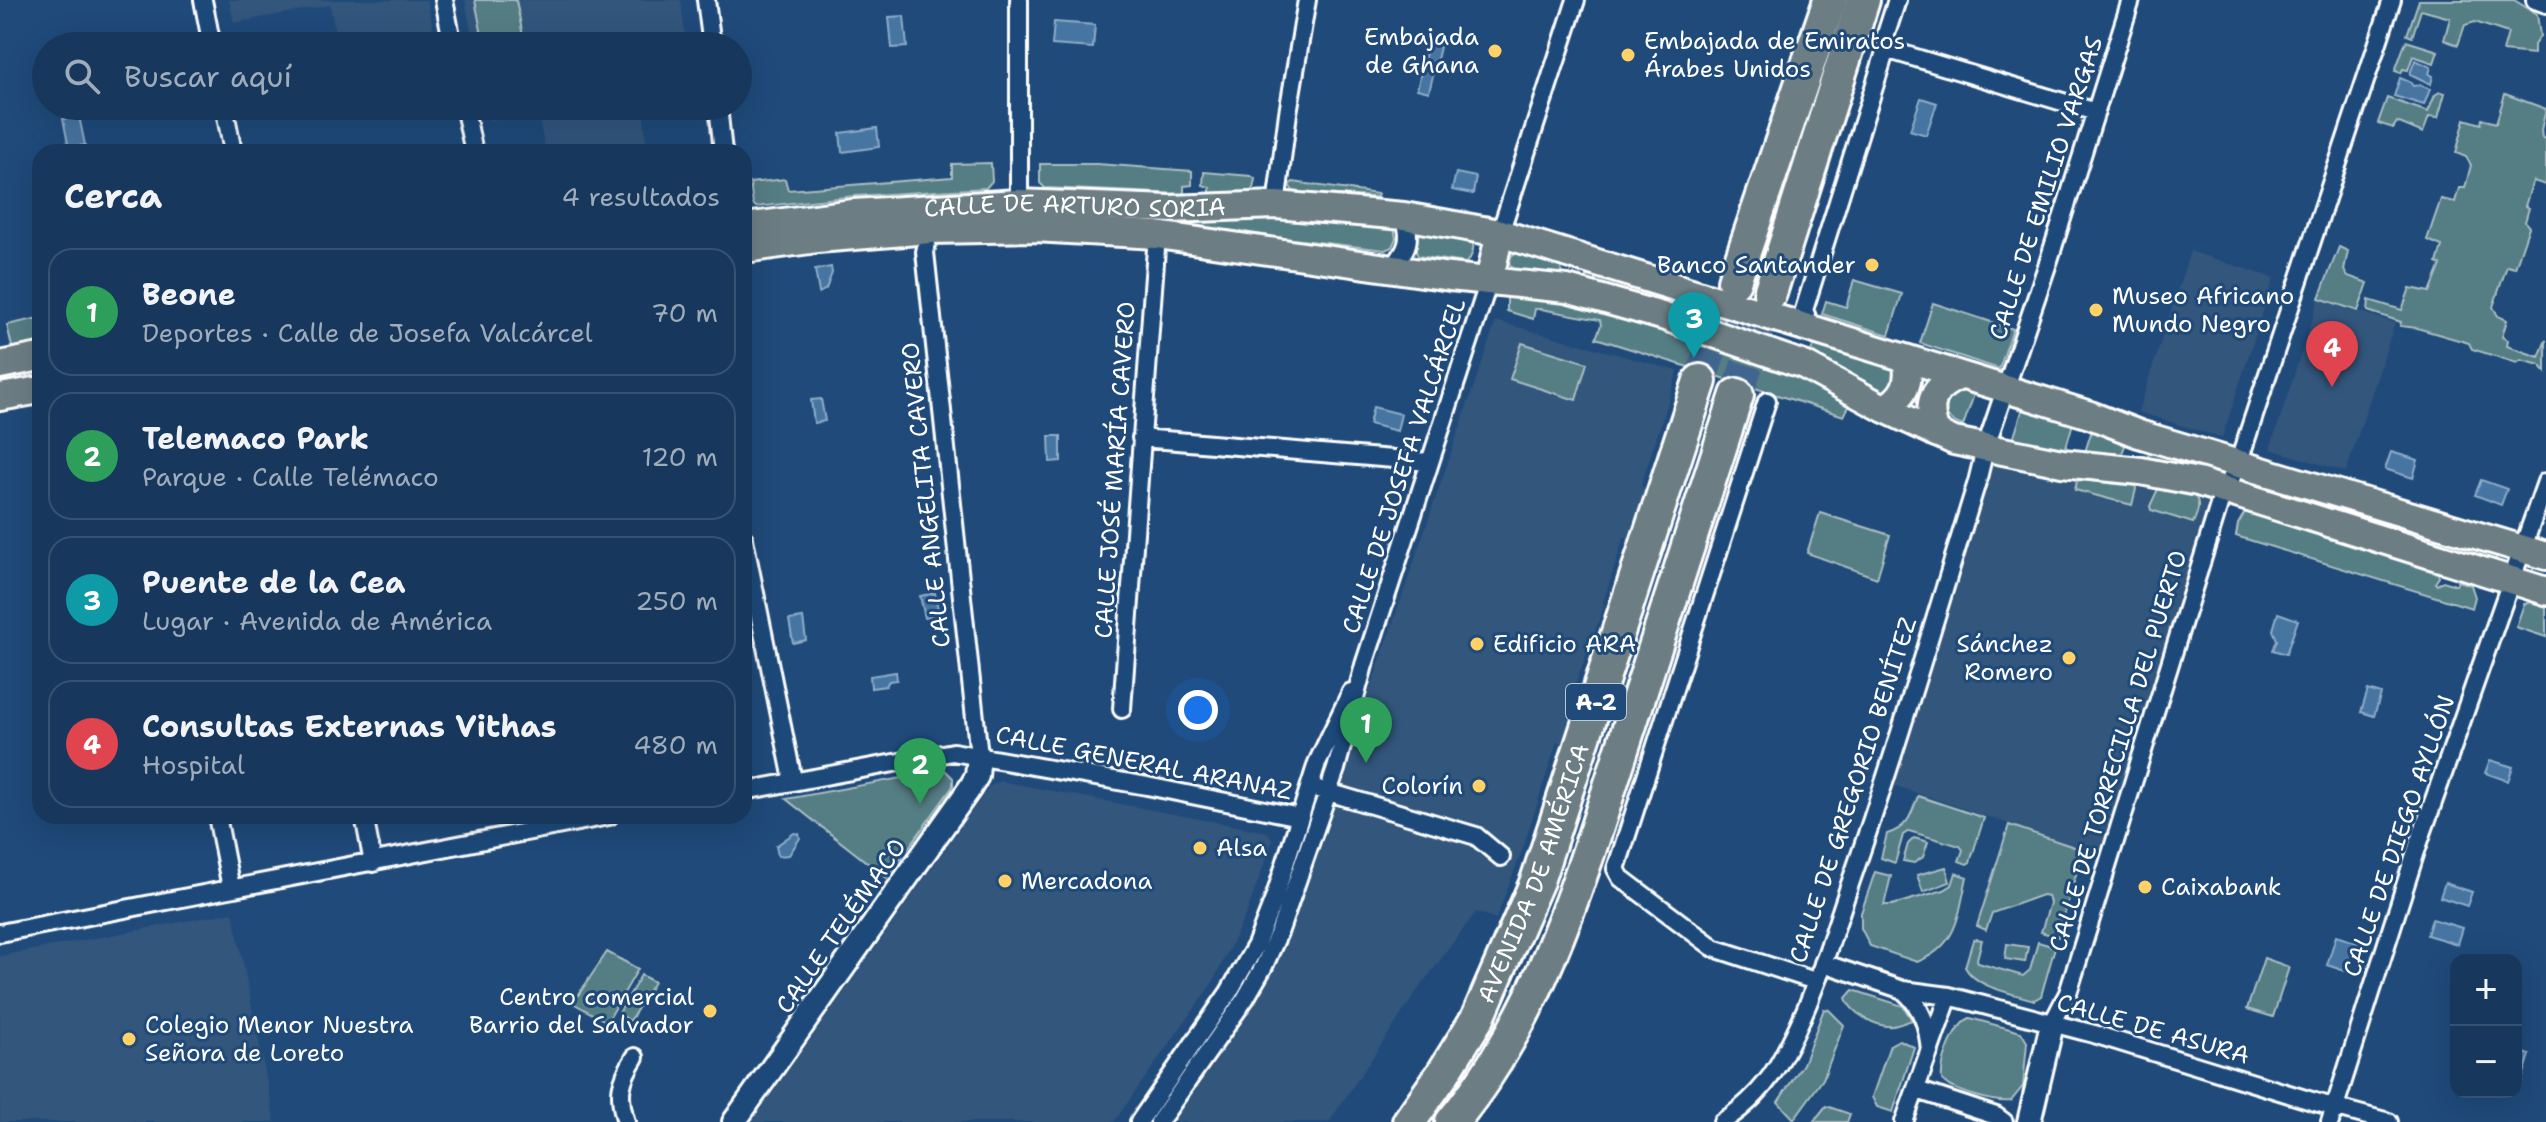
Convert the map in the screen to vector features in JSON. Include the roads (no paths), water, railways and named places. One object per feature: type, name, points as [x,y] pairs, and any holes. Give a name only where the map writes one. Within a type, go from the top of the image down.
[{"type":"highway","points":[[1734,281],[1830,0]]},
{"type":"highway","points":[[1770,293],[1863,0]]},
{"type":"highway","name":"AVENIDA DE AMÉRICA","points":[[1409,1122],[1478,1017],[1537,881],[1700,381]]},
{"type":"highway","name":"AVENIDA DE AMÉRICA","points":[[1460,1115],[1518,1021],[1547,963],[1752,398]]},
{"type":"highway","points":[[1384,1122],[1428,1067],[1478,1017]]},
{"type":"main road","name":"CALLE DE ARTURO SORIA","points":[[752,226],[853,213],[1018,203],[1170,209],[1276,205],[1404,216],[1500,233],[2090,415],[2139,434],[2535,553]]},
{"type":"main road","name":"CALLE DE ARTURO SORIA","points":[[752,248],[930,230],[1034,228],[1157,235],[1567,289],[1662,316],[1804,365],[1936,433],[1985,449],[2193,481],[2546,591]]},
{"type":"main road","points":[[1489,281],[1500,233]]},
{"type":"main road","points":[[0,365],[32,359]]},
{"type":"main road","points":[[1885,409],[1907,389],[1907,359]]},
{"type":"main road","points":[[1936,433],[1930,407],[1938,390],[1947,381],[1960,376]]},
{"type":"main road","points":[[0,397],[32,391]]},
{"type":"main road","points":[[2139,434],[2131,456],[2141,471]]},
{"type":"street","points":[[203,0],[209,32]]},
{"type":"street","points":[[444,0],[450,32]]},
{"type":"street","points":[[706,0],[710,32]]},
{"type":"street","points":[[1019,0],[1018,203],[1021,217],[1034,228]]},
{"type":"street","points":[[1276,205],[1307,0]]},
{"type":"street","points":[[1500,233],[1576,0]]},
{"type":"street","points":[[1812,329],[1804,310],[1886,49],[1886,34],[1897,0]]},
{"type":"street","name":"CALLE DE EMILIO VARGAS","points":[[2005,389],[2131,0]]},
{"type":"street","points":[[2226,491],[2238,464],[2392,0]]},
{"type":"street","points":[[2535,0],[2546,4]]},
{"type":"street","points":[[1886,49],[2096,112]]},
{"type":"street","points":[[227,120],[231,144]]},
{"type":"street","points":[[467,120],[472,144]]},
{"type":"street","points":[[720,120],[722,144]]},
{"type":"street","points":[[1393,267],[1406,251],[1410,234],[1404,216]]},
{"type":"street","name":"CALLE ANGELITA CAVERO","points":[[930,230],[925,252],[979,756]]},
{"type":"street","name":"CALLE JOSÉ MARÍA CAVERO","points":[[1122,709],[1157,235]]},
{"type":"street","points":[[1567,289],[1577,256]]},
{"type":"street","name":"CALLE DE JOSEFA VALCÁRCEL","points":[[1139,1122],[1189,1066],[1231,1007],[1243,1002],[1280,930],[1345,742],[1364,665],[1489,281]]},
{"type":"street","points":[[1985,449],[2005,389]]},
{"type":"street","points":[[1752,398],[1616,865],[1618,874],[1628,883],[1714,948],[1815,981]]},
{"type":"street","points":[[1141,438],[1429,462]]},
{"type":"street","name":"CALLE DE GREGORIO BENÍTEZ","points":[[1722,1122],[1756,1094],[1775,1070],[1791,1041],[1823,963],[1871,822],[1973,497],[1985,449]]},
{"type":"street","name":"CALLE DE DIEGO AYLLÓN","points":[[2332,1115],[2418,845],[2512,581],[2535,553],[2546,482]]},
{"type":"street","name":"CALLE DE TORRECILLA DEL PUERTO","points":[[2052,1024],[2068,993],[2207,541],[2226,491]]},
{"type":"street","points":[[752,578],[792,775],[788,783]]},
{"type":"street","name":"CALLE DE JOSEFA VALCÁRCEL","points":[[1158,1121],[1261,932],[1330,732],[1364,665]]},
{"type":"street","name":"CALLE GENERAL ARANAZ","points":[[752,790],[945,753],[979,756],[1300,817]]},
{"type":"street","name":"CALLE TELÉMACO","points":[[734,1122],[974,781],[979,769],[979,756]]},
{"type":"street","name":"CALLE GENERAL ARANAZ","points":[[1310,786],[1476,836],[1501,857]]},
{"type":"street","name":"CALLE DE JOSEFA VALCÁRCEL","points":[[1280,930],[1280,907],[1306,825],[1300,817]]},
{"type":"street","points":[[219,824],[231,888]]},
{"type":"street","points":[[366,824],[373,863]]},
{"type":"street","points":[[0,933],[569,824]]},
{"type":"street","name":"CALLE DE JOSEFA VALCÁRCEL","points":[[1243,1002],[1242,989],[1260,954],[1261,932]]},
{"type":"street","name":"CALLE DE ASURA","points":[[1823,963],[1903,990],[1949,996],[2094,1034],[2332,1115],[2389,1122]]},
{"type":"street","points":[[1903,990],[1914,1001],[1925,1021],[1930,1051]]},
{"type":"street","points":[[1904,1122],[1949,996]]},
{"type":"street","points":[[1917,1090],[2000,1119],[2030,1116],[2052,1024]]},
{"type":"street","points":[[626,1122],[620,1103],[623,1076],[635,1057]]},
{"type":"tunnel","points":[[1700,381],[1734,281]]},
{"type":"tunnel","points":[[1737,395],[1770,293]]},
{"type":"place","name":"Embajada de Ghana","points":[[1495,51]]},
{"type":"place","name":"Embajada de Emiratos Árabes Unidos","points":[[1628,55]]},
{"type":"place","name":"Banco Santander","points":[[1872,265]]},
{"type":"place","name":"Museo Africano Mundo Negro","points":[[2096,310]]},
{"type":"place","name":"Puente de la Cea","points":[[1694,358]]},
{"type":"place","name":"Consultas Externas Vithas","points":[[2332,387]]},
{"type":"place","name":"Edificio ARA","points":[[1477,644]]},
{"type":"place","name":"Sánchez Romero","points":[[2069,658]]},
{"type":"place","name":"Beone","points":[[1366,763]]},
{"type":"place","name":"Colorín","points":[[1479,786]]},
{"type":"place","name":"Telemaco Park","points":[[920,804]]},
{"type":"place","name":"Alsa","points":[[1200,848]]},
{"type":"place","name":"Mercadona","points":[[1005,881]]},
{"type":"place","name":"Caixabank","points":[[2145,887]]},
{"type":"place","name":"Centro comercial Barrio del Salvador","points":[[710,1011]]},
{"type":"place","name":"Colegio Menor Nuestra Señora de Loreto","points":[[129,1039]]}]
